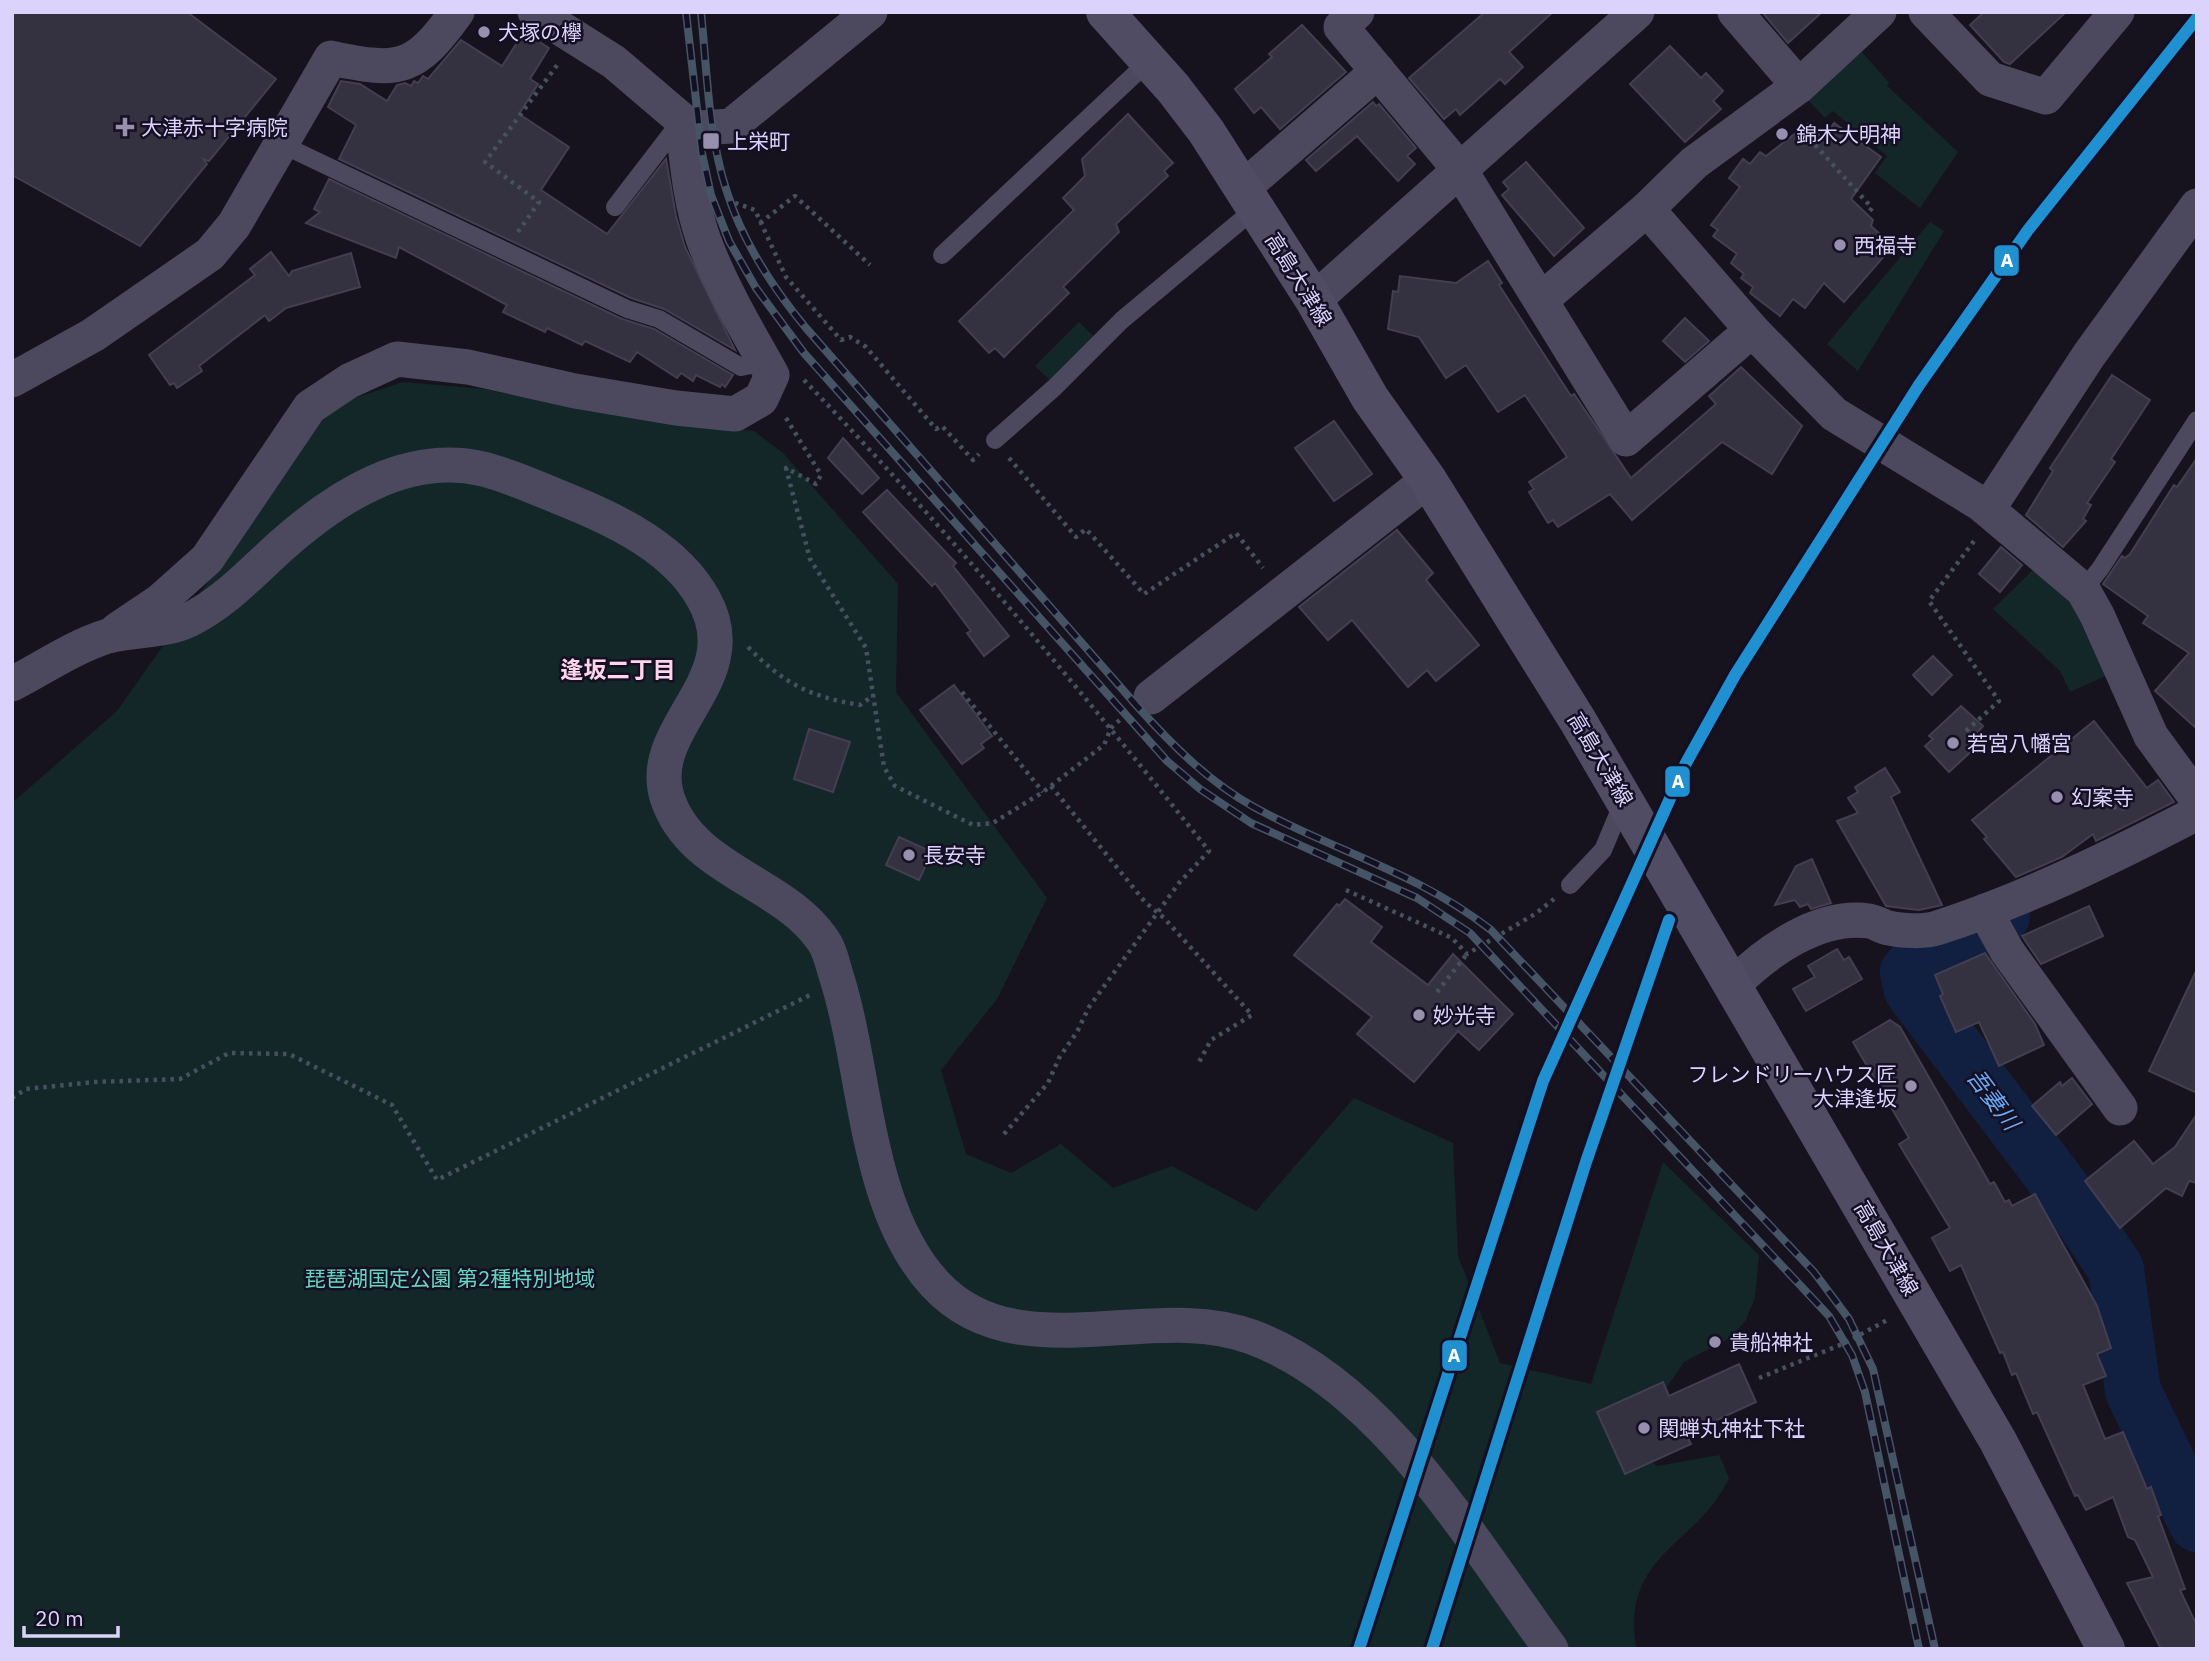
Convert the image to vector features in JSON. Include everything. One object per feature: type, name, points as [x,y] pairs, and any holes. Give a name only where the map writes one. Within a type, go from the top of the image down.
[{"type":"main road","name":"高島大津線","points":[[1105,12],[1191,110],[1250,198],[1314,300],[1370,398],[1428,480],[1630,806],[1998,1441],[2106,1649]]},
{"type":"street","points":[[12,380],[93,335],[210,254],[234,225],[331,58],[366,66],[407,64],[433,46],[457,12]]},
{"type":"street","points":[[535,12],[614,62],[682,120],[699,128],[731,126],[870,12]]},
{"type":"street","points":[[1357,12],[1341,27],[1461,170],[1626,439],[1752,330]]},
{"type":"street","points":[[1314,300],[1637,12]]},
{"type":"street","points":[[1735,12],[1788,94]]},
{"type":"street","points":[[1541,300],[1647,209],[1694,163],[1788,94],[1879,12]]},
{"type":"street","points":[[1926,12],[1990,79],[2046,97],[2117,12]]},
{"type":"street","points":[[1250,198],[1378,71]]},
{"type":"street","points":[[12,684],[107,637],[160,601],[207,559],[310,407],[349,381],[397,359],[468,368],[575,391],[663,406],[735,414],[761,399],[767,372],[722,285],[703,239],[690,188],[682,120]]},
{"type":"street","points":[[1983,515],[2089,355],[2197,206]]},
{"type":"street","points":[[1647,209],[1752,330],[1834,414],[1983,515],[2082,590],[2097,615],[2151,736],[2197,799]]},
{"type":"street","points":[[107,637],[182,624],[221,601],[318,513],[376,480],[443,466],[481,469],[615,520],[669,557],[704,598],[715,631],[712,672],[675,736],[666,764],[666,794],[681,824],[706,852],[799,914],[825,942],[838,980],[863,1108],[891,1204],[913,1255],[936,1284],[967,1312],[1038,1330],[1052,1332],[1151,1324],[1199,1325],[1250,1335],[1308,1363],[1360,1403],[1415,1466],[1551,1649]]},
{"type":"street","points":[[1151,697],[1428,480]]},
{"type":"street","points":[[1734,985],[1754,964],[1780,945],[1835,922],[1870,921],[1888,929],[1933,929],[1991,920],[2197,813]]},
{"type":"street","points":[[1991,920],[2120,1108]]},
{"type":"lane","points":[[942,255],[1149,61]]},
{"type":"lane","points":[[615,207],[682,120]]},
{"type":"lane","points":[[281,144],[627,309],[659,319],[741,367],[767,372]]},
{"type":"lane","points":[[995,440],[1055,387],[1250,198]]},
{"type":"lane","points":[[2082,590],[2100,569],[2197,420]]},
{"type":"lane","points":[[1570,885],[1603,850],[1630,806]]},
{"type":"path","points":[[505,250],[539,202],[485,162],[577,38]]},
{"type":"path","points":[[1788,94],[1872,208],[1868,212]]},
{"type":"path","points":[[760,223],[795,196],[870,265]]},
{"type":"path","points":[[755,210],[786,277],[841,340],[850,337],[866,348],[936,429],[942,426],[973,460],[995,440],[1076,537],[1086,529],[1143,594],[1236,533],[1283,594]]},
{"type":"path","points":[[767,372],[793,431],[821,475],[816,484],[786,468],[810,559],[866,648],[884,767],[895,786],[973,825],[993,823],[1043,792],[1104,745],[1111,728],[1151,697]]},
{"type":"path","points":[[803,379],[850,429],[1111,728],[1209,850],[1179,883],[1089,1007],[1077,1032],[1059,1058],[1048,1083],[1004,1134]]},
{"type":"path","points":[[1966,731],[1998,701],[1929,601],[1983,515]]},
{"type":"path","points":[[715,631],[732,630],[775,674],[827,700],[860,705],[874,695]]},
{"type":"path","points":[[962,692],[1043,792]]},
{"type":"path","points":[[1051,786],[1145,902],[1252,1015],[1211,1040],[1198,1065]]},
{"type":"path","points":[[1437,992],[1467,954],[1535,914],[1570,885]]},
{"type":"path","points":[[1346,890],[1452,938],[1467,954]]},
{"type":"path","points":[[12,1098],[26,1088],[180,1079],[229,1053],[289,1054],[392,1105],[437,1180],[838,980]]},
{"type":"path","points":[[1759,1378],[1845,1343],[1889,1319]]},
{"type":"green space","points":[[1862,52],[1889,83],[1887,86],[1958,152],[1920,208],[1875,173],[1887,156],[1833,111],[1825,118],[1807,99]]},
{"type":"green space","points":[[1930,222],[1944,231],[1858,371],[1827,344]]},
{"type":"green space","points":[[1079,322],[1097,340],[1054,384],[1035,366]]},
{"type":"green space","name":"琵琶湖国定公園 第2種特別地域","points":[[403,382],[484,389],[587,411],[754,431],[783,453],[898,584],[896,692],[1047,898],[997,999],[941,1070],[966,1154],[1011,1173],[1061,1144],[1113,1188],[1172,1166],[1256,1211],[1354,1098],[1453,1143],[1458,1256],[1500,1363],[1591,1384],[1663,1162],[1759,1255],[1755,1297],[1746,1320],[1730,1338],[1684,1362],[1633,1436],[1648,1460],[1657,1466],[1719,1455],[1729,1478],[1699,1520],[1651,1570],[1640,1590],[1634,1615],[1636,1646],[1639,1649],[12,1649],[12,803],[117,711],[333,405]]},
{"type":"green space","points":[[2041,562],[2086,621],[2110,674],[2070,692],[2060,671],[1993,609]]},
{"type":"building","name":"大津赤十字病院","points":[[12,12],[187,12],[276,79],[209,161],[203,159],[207,164],[140,246],[12,175]]},
{"type":"building","points":[[1485,12],[1553,12],[1509,52],[1523,67],[1505,84],[1500,79],[1460,115],[1456,109],[1444,119],[1409,78]]},
{"type":"building","points":[[1762,12],[1822,12],[1788,43]]},
{"type":"building","points":[[1984,12],[2066,12],[2010,64],[2004,62],[1970,25]]},
{"type":"building","points":[[1302,25],[1346,72],[1280,129],[1261,107],[1254,113],[1235,89],[1272,57],[1269,54]]},
{"type":"building","points":[[524,32],[549,48],[530,79],[538,84],[519,114],[569,147],[541,190],[607,234],[666,159],[676,216],[685,247],[735,350],[664,309],[631,298],[339,159],[356,125],[328,107],[341,81],[360,84],[387,101],[397,85],[405,83],[411,86],[414,81],[418,83],[423,76],[428,79],[461,40],[502,66]]},
{"type":"building","points":[[1670,46],[1701,78],[1706,73],[1723,91],[1713,101],[1721,109],[1685,142],[1630,84]]},
{"type":"building","points":[[1373,102],[1376,106],[1379,104],[1416,148],[1407,156],[1415,164],[1398,181],[1357,136],[1316,171],[1306,160]]},
{"type":"building","points":[[1128,114],[1173,163],[1164,171],[1168,176],[1116,224],[1119,232],[1063,287],[1069,293],[1004,357],[995,348],[989,353],[959,321],[1074,210],[1063,198],[1085,176],[1082,159]]},
{"type":"building","points":[[1809,123],[1823,140],[1834,123],[1881,157],[1851,199],[1873,220],[1871,226],[1893,246],[1844,302],[1824,283],[1805,308],[1793,299],[1780,316],[1750,293],[1753,287],[1741,278],[1744,274],[1731,263],[1737,254],[1713,236],[1718,230],[1711,225],[1740,187],[1729,178],[1743,159],[1750,164],[1760,152],[1766,156]]},
{"type":"building","points":[[1526,162],[1584,228],[1554,256],[1502,195],[1509,189],[1503,182]]},
{"type":"building","points":[[329,179],[622,319],[654,329],[733,375],[725,387],[696,375],[693,381],[681,373],[677,378],[637,352],[630,362],[585,341],[582,345],[547,328],[545,332],[503,312],[507,305],[399,247],[396,258],[306,223],[320,212],[314,209]]},
{"type":"building","points":[[271,252],[289,276],[292,271],[351,253],[360,287],[286,308],[269,321],[265,315],[199,366],[202,371],[177,388],[174,383],[170,385],[149,355],[255,275],[250,269]]},
{"type":"building","points":[[1488,261],[1502,283],[1499,285],[1571,396],[1574,394],[1631,478],[1716,404],[1709,396],[1741,367],[1802,426],[1772,474],[1722,442],[1632,520],[1610,494],[1558,527],[1553,520],[1548,523],[1529,492],[1534,489],[1529,482],[1567,457],[1525,395],[1498,412],[1466,365],[1446,378],[1419,337],[1388,329],[1393,291],[1398,292],[1400,276],[1456,283]]},
{"type":"building","points":[[1685,318],[1709,341],[1685,362],[1663,341]]},
{"type":"building","points":[[2112,375],[2150,400],[2111,459],[2115,462],[2087,503],[2091,505],[2083,519],[2086,521],[2063,547],[2026,515],[2053,471],[2050,468]]},
{"type":"building","points":[[1334,421],[1372,474],[1334,501],[1295,448]]},
{"type":"building","points":[[843,438],[879,478],[862,494],[828,458]]},
{"type":"building","points":[[2197,458],[2197,729],[2155,691],[2189,653],[2143,623],[2148,616],[2103,584],[2122,556],[2125,558],[2130,554],[2174,485],[2177,487]]},
{"type":"building","points":[[887,490],[956,563],[953,566],[1009,636],[984,656],[967,633],[971,631],[935,583],[932,586],[863,512]]},
{"type":"building","points":[[1397,530],[1433,573],[1426,580],[1479,645],[1436,681],[1427,670],[1408,687],[1352,620],[1328,640],[1299,607]]},
{"type":"building","points":[[2001,547],[2022,565],[2000,592],[1979,574]]},
{"type":"building","points":[[1933,656],[1952,675],[1932,695],[1913,675]]},
{"type":"building","points":[[954,685],[992,736],[981,744],[984,748],[962,764],[920,710]]},
{"type":"building","points":[[1961,706],[1983,726],[1970,741],[1976,747],[1949,772],[1925,746],[1933,739],[1929,736]]},
{"type":"building","points":[[2094,721],[2147,788],[2158,780],[2174,802],[2096,841],[2093,834],[2062,857],[2016,877],[1984,839],[1987,837],[1972,820]]},
{"type":"building","points":[[809,729],[850,742],[833,792],[794,779]]},
{"type":"building","points":[[1885,768],[1900,792],[1891,797],[1942,905],[1919,910],[1886,906],[1837,821],[1858,813],[1848,798],[1858,792],[1855,787]]},
{"type":"building","points":[[899,837],[932,852],[919,880],[886,865]]},
{"type":"building","points":[[1812,859],[1831,903],[1811,909],[1808,904],[1800,907],[1795,900],[1775,905],[1796,866]]},
{"type":"building","points":[[1345,899],[1382,927],[1371,942],[1428,985],[1453,954],[1513,1014],[1479,1050],[1458,1031],[1414,1082],[1357,1034],[1372,1017],[1294,955],[1337,904],[1339,906]]},
{"type":"building","points":[[2089,906],[2103,936],[2041,964],[2022,936]]},
{"type":"building","points":[[1837,949],[1844,960],[1849,957],[1862,979],[1806,1011],[1793,989],[1815,977],[1808,966]]},
{"type":"building","points":[[1985,953],[2035,1024],[2044,1045],[1999,1066],[1979,1022],[1956,1032],[1940,996],[1943,994],[1935,975]]},
{"type":"building","points":[[2197,969],[2197,1093],[2149,1071]]},
{"type":"building","points":[[1890,1020],[1900,1027],[1990,1184],[1994,1182],[2005,1202],[2009,1200],[2012,1206],[2035,1194],[2097,1306],[2111,1348],[2097,1354],[2106,1376],[2083,1385],[2105,1439],[2123,1432],[2147,1489],[2151,1487],[2161,1515],[2158,1516],[2185,1589],[2180,1590],[2197,1626],[2197,1649],[2161,1649],[2127,1583],[2153,1577],[2135,1540],[2128,1537],[2113,1497],[2086,1510],[2078,1495],[2075,1496],[2037,1412],[2033,1414],[2016,1373],[2012,1375],[2003,1352],[2000,1353],[1961,1265],[1950,1271],[1932,1238],[1950,1228],[1899,1144],[1909,1138],[1853,1042]]},
{"type":"building","points":[[2072,1078],[2092,1104],[2056,1135],[2032,1106],[2060,1082],[2062,1086]]},
{"type":"building","points":[[2197,1114],[2197,1183],[2189,1181],[2182,1196],[2166,1188],[2120,1228],[2085,1181],[2134,1141],[2153,1164],[2175,1147]]},
{"type":"building","name":"関蝉丸神社下社","points":[[1739,1364],[1756,1402],[1686,1434],[1691,1444],[1625,1474],[1597,1412],[1663,1382],[1669,1396]]},
{"type":"waterway","name":"吾妻川","points":[[2002,916],[1927,949],[1908,972],[1912,990],[2069,1198],[2116,1269],[2133,1391],[2197,1524]]},
{"type":"railway","points":[[686,12],[702,153],[711,195],[729,241],[756,288],[804,353],[1167,761],[1200,789],[1251,823],[1417,898],[1470,933],[1829,1316],[1852,1355],[1865,1392],[1919,1649]]},
{"type":"railway","points":[[701,12],[709,101],[720,168],[740,227],[770,280],[806,328],[1137,706],[1192,762],[1237,797],[1284,823],[1434,892],[1491,930],[1814,1272],[1849,1319],[1873,1369],[1935,1649]]},
{"type":"transit line","name":"A","points":[[1359,1649],[1543,1081],[1686,763],[1735,675],[1919,385],[2028,230],[2197,18]]},
{"type":"transit line","name":"A","points":[[1432,1649],[1586,1162],[1669,920]]},
{"type":"place","name":"犬塚の欅","points":[[484,32]]},
{"type":"place","name":"大津赤十字病院","points":[[125,127]]},
{"type":"place","name":"錦木大明神","points":[[1782,134]]},
{"type":"place","name":"上栄町","points":[[711,141]]},
{"type":"place","name":"西福寺","points":[[1840,245]]},
{"type":"place","name":"若宮八幡宮","points":[[1953,743]]},
{"type":"place","name":"幻案寺","points":[[2057,797]]},
{"type":"place","name":"長安寺","points":[[909,855]]},
{"type":"place","name":"妙光寺","points":[[1419,1015]]},
{"type":"place","name":"フレンドリーハウス匠 大津逢坂","points":[[1911,1086]]},
{"type":"place","name":"貴船神社","points":[[1715,1342]]},
{"type":"place","name":"関蝉丸神社下社","points":[[1644,1428]]},
{"type":"district","name":"逢坂二丁目","points":[[618,669]]}]
